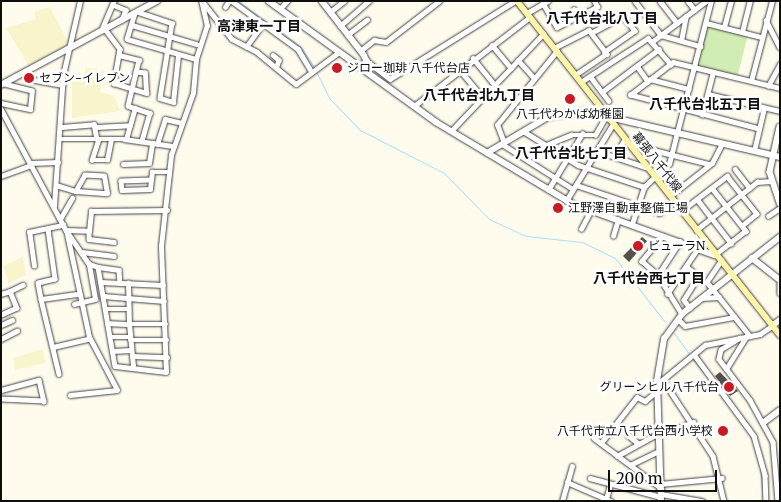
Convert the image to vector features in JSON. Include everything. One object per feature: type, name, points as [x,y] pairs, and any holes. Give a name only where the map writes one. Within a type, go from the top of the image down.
[{"type":"main road","name":"幕張八千代線","points":[[516,1],[780,335]]},
{"type":"street","points":[[54,207],[62,139],[63,85],[74,46],[80,1]]},
{"type":"street","points":[[2,85],[156,1]]},
{"type":"street","points":[[202,1],[229,36],[276,66],[296,84],[339,52]]},
{"type":"street","points":[[128,283],[133,371],[166,372],[167,340],[161,250],[173,146],[194,89],[196,59],[207,26],[202,1]]},
{"type":"street","points":[[225,7],[230,1],[263,24],[298,49],[314,70]]},
{"type":"street","points":[[269,1],[451,132],[566,200],[715,255],[746,231],[712,188]]},
{"type":"street","points":[[280,10],[287,1]]},
{"type":"street","points":[[322,1],[367,61],[390,79],[516,1]]},
{"type":"street","points":[[330,12],[344,1]]},
{"type":"street","points":[[340,26],[369,1]]},
{"type":"street","points":[[360,51],[374,40],[386,42],[439,1]]},
{"type":"street","points":[[414,106],[546,2],[556,26],[597,7],[594,1]]},
{"type":"street","points":[[635,1],[661,35],[700,46]]},
{"type":"street","points":[[660,1],[677,23]]},
{"type":"street","points":[[688,1],[695,10]]},
{"type":"street","points":[[581,82],[642,42],[653,41],[706,1]]},
{"type":"street","points":[[632,224],[644,187],[656,178],[673,155],[711,1]]},
{"type":"street","points":[[724,27],[731,1]]},
{"type":"street","points":[[742,32],[750,1]]},
{"type":"street","points":[[751,81],[772,1]]},
{"type":"street","points":[[103,30],[114,3],[126,10],[121,21]]},
{"type":"street","points":[[574,9],[577,17]]},
{"type":"street","points":[[137,13],[127,39],[164,52],[196,59]]},
{"type":"street","points":[[137,13],[172,22],[164,52],[160,98],[173,102],[178,55]]},
{"type":"street","points":[[576,75],[605,52],[635,32],[623,16],[556,50],[497,125],[503,144],[556,178],[574,187],[638,205],[659,213],[710,164],[722,143]]},
{"type":"street","points":[[681,41],[686,16]]},
{"type":"street","points":[[346,35],[367,20]]},
{"type":"street","points":[[766,20],[780,47]]},
{"type":"street","points":[[706,23],[762,37]]},
{"type":"street","points":[[246,47],[263,24]]},
{"type":"street","points":[[132,25],[168,38],[196,44]]},
{"type":"street","points":[[103,30],[109,40],[119,45],[114,83],[146,93],[145,73],[136,72]]},
{"type":"street","points":[[591,33],[605,52]]},
{"type":"street","points":[[451,132],[543,34]]},
{"type":"street","points":[[653,41],[671,64]]},
{"type":"street","points":[[492,45],[511,68]]},
{"type":"street","points":[[602,92],[659,49]]},
{"type":"street","points":[[119,55],[139,60],[128,106],[150,113],[142,141]]},
{"type":"street","points":[[273,55],[279,60],[276,66]]},
{"type":"street","points":[[473,58],[495,85]]},
{"type":"street","points":[[518,60],[534,78]]},
{"type":"street","points":[[362,68],[367,61]]},
{"type":"street","points":[[759,129],[630,97],[671,64],[695,67],[780,88]]},
{"type":"street","points":[[768,86],[780,64]]},
{"type":"street","points":[[637,66],[649,80],[689,89]]},
{"type":"street","points":[[459,69],[483,98]]},
{"type":"street","points":[[702,115],[713,72]]},
{"type":"street","points":[[590,76],[609,100]]},
{"type":"street","points":[[35,80],[63,85]]},
{"type":"street","points":[[1,104],[30,109],[32,90],[2,85]]},
{"type":"street","points":[[708,94],[780,112]]},
{"type":"street","points":[[126,140],[135,108]]},
{"type":"street","points":[[754,151],[764,108]]},
{"type":"street","points":[[1,109],[65,228],[89,264],[95,299],[76,303]]},
{"type":"street","points":[[487,153],[523,132],[568,112],[607,114],[780,157]]},
{"type":"street","points":[[546,145],[564,136],[582,134],[595,136],[607,114]]},
{"type":"street","points":[[123,164],[149,163],[165,119],[182,123]]},
{"type":"street","points":[[566,200],[613,124]]},
{"type":"street","points":[[62,127],[130,125]]},
{"type":"street","points":[[96,127],[98,139],[92,160],[106,160],[111,139]]},
{"type":"street","points":[[779,131],[773,156],[771,180],[780,203]]},
{"type":"street","points":[[523,132],[567,159],[586,168],[644,187]]},
{"type":"street","points":[[548,190],[582,134]]},
{"type":"street","points":[[62,139],[111,139],[173,146]]},
{"type":"street","points":[[614,156],[627,141],[710,164]]},
{"type":"street","points":[[597,151],[648,168]]},
{"type":"street","points":[[1,176],[31,164],[58,162]]},
{"type":"street","points":[[735,169],[750,188]]},
{"type":"street","points":[[151,180],[121,181],[122,190],[150,189],[152,172],[170,172]]},
{"type":"street","points":[[56,185],[76,191],[107,192],[104,176],[86,175],[76,191]]},
{"type":"street","points":[[682,211],[727,176],[757,214],[742,226]]},
{"type":"street","points":[[696,230],[750,188],[771,180],[780,181]]},
{"type":"street","points":[[60,219],[72,198]]},
{"type":"street","points":[[697,199],[731,243]]},
{"type":"street","points":[[768,216],[780,208]]},
{"type":"street","points":[[114,242],[89,239],[91,211],[167,210]]},
{"type":"street","points":[[581,228],[590,210]]},
{"type":"street","points":[[613,236],[618,220]]},
{"type":"street","points":[[34,266],[29,232],[65,228],[89,232]]},
{"type":"street","points":[[65,228],[77,294],[76,303],[89,339],[117,390],[70,395]]},
{"type":"street","points":[[48,230],[55,279],[38,284],[59,374]]},
{"type":"street","points":[[664,236],[642,261],[658,274],[685,326],[734,317]]},
{"type":"street","points":[[661,493],[657,391],[660,381],[659,354],[670,329],[680,316],[701,298],[780,237]]},
{"type":"street","points":[[658,274],[680,242]]},
{"type":"street","points":[[667,294],[698,248]]},
{"type":"street","points":[[82,252],[114,256]]},
{"type":"street","points":[[752,258],[780,281],[780,293]]},
{"type":"street","points":[[722,260],[707,282],[748,337]]},
{"type":"street","points":[[89,264],[118,270],[120,283]]},
{"type":"street","points":[[686,266],[699,276],[684,300],[690,308]]},
{"type":"street","points":[[98,267],[115,366],[133,366]]},
{"type":"street","points":[[101,282],[163,285]]},
{"type":"street","points":[[1,294],[23,284]]},
{"type":"street","points":[[1,315],[17,308],[10,291]]},
{"type":"street","points":[[41,299],[77,294]]},
{"type":"street","points":[[103,296],[164,301]]},
{"type":"street","points":[[701,298],[719,297]]},
{"type":"street","points":[[105,310],[129,309]]},
{"type":"street","points":[[1,324],[12,320]]},
{"type":"street","points":[[660,381],[694,358],[705,345],[748,337],[772,326],[780,320]]},
{"type":"street","points":[[107,323],[166,324]]},
{"type":"street","points":[[1,339],[18,331]]},
{"type":"street","points":[[726,369],[748,337]]},
{"type":"street","points":[[110,338],[167,340]]},
{"type":"street","points":[[740,338],[719,352],[726,369],[763,423],[776,451],[779,486],[778,501]]},
{"type":"street","points":[[52,347],[89,339]]},
{"type":"street","points":[[112,351],[167,357]]},
{"type":"street","points":[[694,358],[754,436],[765,475],[766,501]]},
{"type":"street","points":[[1,390],[39,380],[44,400],[1,399]]},
{"type":"street","points":[[660,381],[693,422],[722,478],[724,501]]},
{"type":"street","points":[[601,443],[638,396],[645,401],[657,391]]},
{"type":"street","points":[[763,423],[780,410]]},
{"type":"street","points":[[670,431],[693,422]]},
{"type":"street","points":[[617,456],[659,433]]},
{"type":"street","points":[[628,435],[638,443]]},
{"type":"street","points":[[594,438],[661,493]]},
{"type":"street","points":[[630,466],[659,451]]},
{"type":"street","points":[[562,501],[572,466]]},
{"type":"street","points":[[590,478],[610,485],[702,501]]},
{"type":"street","points":[[661,493],[722,478]]},
{"type":"street","points":[[567,482],[608,500],[610,485]]},
{"type":"shaded area","points":[[50,7],[69,44],[29,66],[6,28],[36,19],[34,12]]},
{"type":"shaded area","points":[[86,67],[105,71],[109,84],[102,83],[100,92],[114,96],[120,111],[72,118],[72,78],[82,82]]},
{"type":"shaded area","points":[[23,257],[26,275],[9,283],[3,266]]},
{"type":"shaded area","points":[[43,349],[45,363],[15,370],[13,358]]},
{"type":"green space","points":[[707,25],[748,35],[738,76],[697,66]]},
{"type":"building","name":"ビューラN","points":[[642,237],[647,241],[629,262],[623,256]]},
{"type":"building","name":"グリーンヒル八千代台","points":[[720,372],[738,391],[730,396],[715,376]]},
{"type":"waterway","points":[[238,1],[301,47],[314,67]]},
{"type":"waterway","points":[[316,71],[329,98],[360,130],[444,173],[489,219],[526,236],[582,242],[615,258],[665,322]]},
{"type":"waterway","points":[[674,333],[690,355]]},
{"type":"waterway","points":[[692,358],[713,384]]},
{"type":"waterway","points":[[717,389],[741,422]]},
{"type":"waterway","points":[[747,430],[753,441]]},
{"type":"waterway","points":[[760,467],[763,501]]},
{"type":"place","name":"ジロー珈琲 八千代台店","points":[[337,68]]},
{"type":"place","name":"セブン-イレブン","points":[[29,78]]},
{"type":"place","name":"八千代わかば幼稚園","points":[[570,99]]},
{"type":"place","name":"江野澤自動車整備工場","points":[[558,208]]},
{"type":"place","name":"ビューラN","points":[[638,246]]},
{"type":"place","name":"グリーンヒル八千代台","points":[[729,387]]},
{"type":"place","name":"八千代市立八千代台西小学校","points":[[723,431]]},
{"type":"district","name":"八千代台北八丁目","points":[[602,18]]},
{"type":"district","name":"高津東一丁目","points":[[259,26]]},
{"type":"district","name":"八千代台北九丁目","points":[[479,95]]},
{"type":"district","name":"八千代台北五丁目","points":[[705,104]]},
{"type":"district","name":"八千代台北七丁目","points":[[571,153]]},
{"type":"district","name":"八千代台西七丁目","points":[[649,278]]}]
